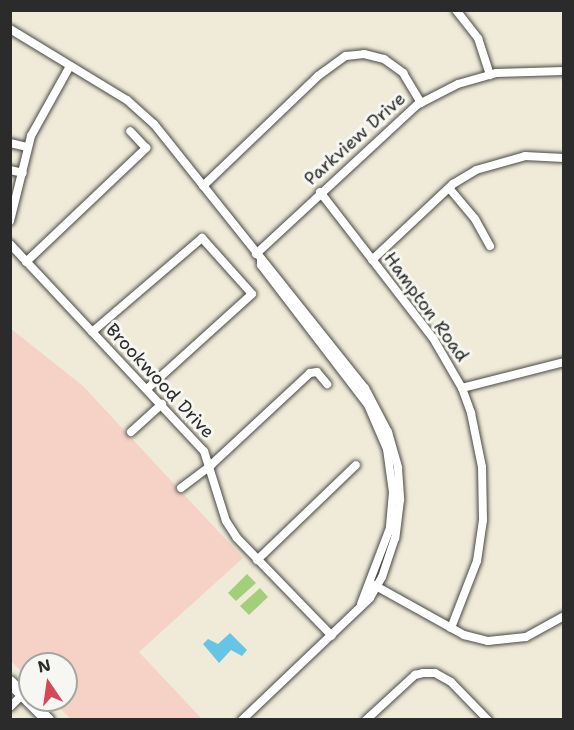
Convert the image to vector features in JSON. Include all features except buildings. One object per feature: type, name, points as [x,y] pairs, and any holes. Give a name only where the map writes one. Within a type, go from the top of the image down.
[{"type":"street","points":[[456,10],[478,38],[490,75]]},
{"type":"street","points":[[10,29],[142,112],[365,388],[388,432],[398,468],[398,518],[391,552],[361,604],[332,636],[242,720]]},
{"type":"street","points":[[203,186],[318,76],[346,56],[364,54],[384,59],[403,73],[421,103]]},
{"type":"street","points":[[10,221],[36,124],[70,66]]},
{"type":"street","name":"Parkview Drive","points":[[259,257],[320,192],[421,103],[490,75],[564,71]]},
{"type":"street","points":[[26,262],[146,148],[130,131]]},
{"type":"street","points":[[10,143],[28,147]]},
{"type":"street","points":[[372,260],[449,188],[476,170],[512,158],[564,158]]},
{"type":"street","points":[[10,170],[23,173]]},
{"type":"street","points":[[449,188],[475,219],[490,246]]},
{"type":"street","name":"Hampton Road","points":[[320,192],[433,338],[462,388],[480,449],[484,505],[477,561],[451,628]]},
{"type":"street","points":[[92,332],[202,238],[252,294],[147,389]]},
{"type":"street","name":"Brookwood Drive","points":[[11,248],[162,404],[204,451],[211,465],[226,521],[257,560],[332,636]]},
{"type":"street","points":[[462,388],[564,362]]},
{"type":"street","points":[[181,488],[246,434],[310,372],[317,372],[327,384]]},
{"type":"street","points":[[131,432],[162,404]]},
{"type":"street","points":[[257,560],[356,465]]},
{"type":"street","points":[[373,584],[451,628],[488,641],[514,641],[537,634],[564,616]]},
{"type":"street","points":[[366,720],[406,682],[423,673],[435,673],[451,682],[488,720]]},
{"type":"shaded area","points":[[10,328],[83,386],[243,558],[139,652],[202,719],[71,719],[64,712],[78,712],[78,652],[18,652],[18,668],[11,661]]},
{"type":"green space","points":[[247,574],[256,583],[236,601],[228,593]]},
{"type":"green space","points":[[260,588],[268,597],[249,615],[240,606]]},
{"type":"water","points":[[230,633],[247,650],[242,656],[231,650],[219,663],[203,644],[208,639],[218,644]]}]
